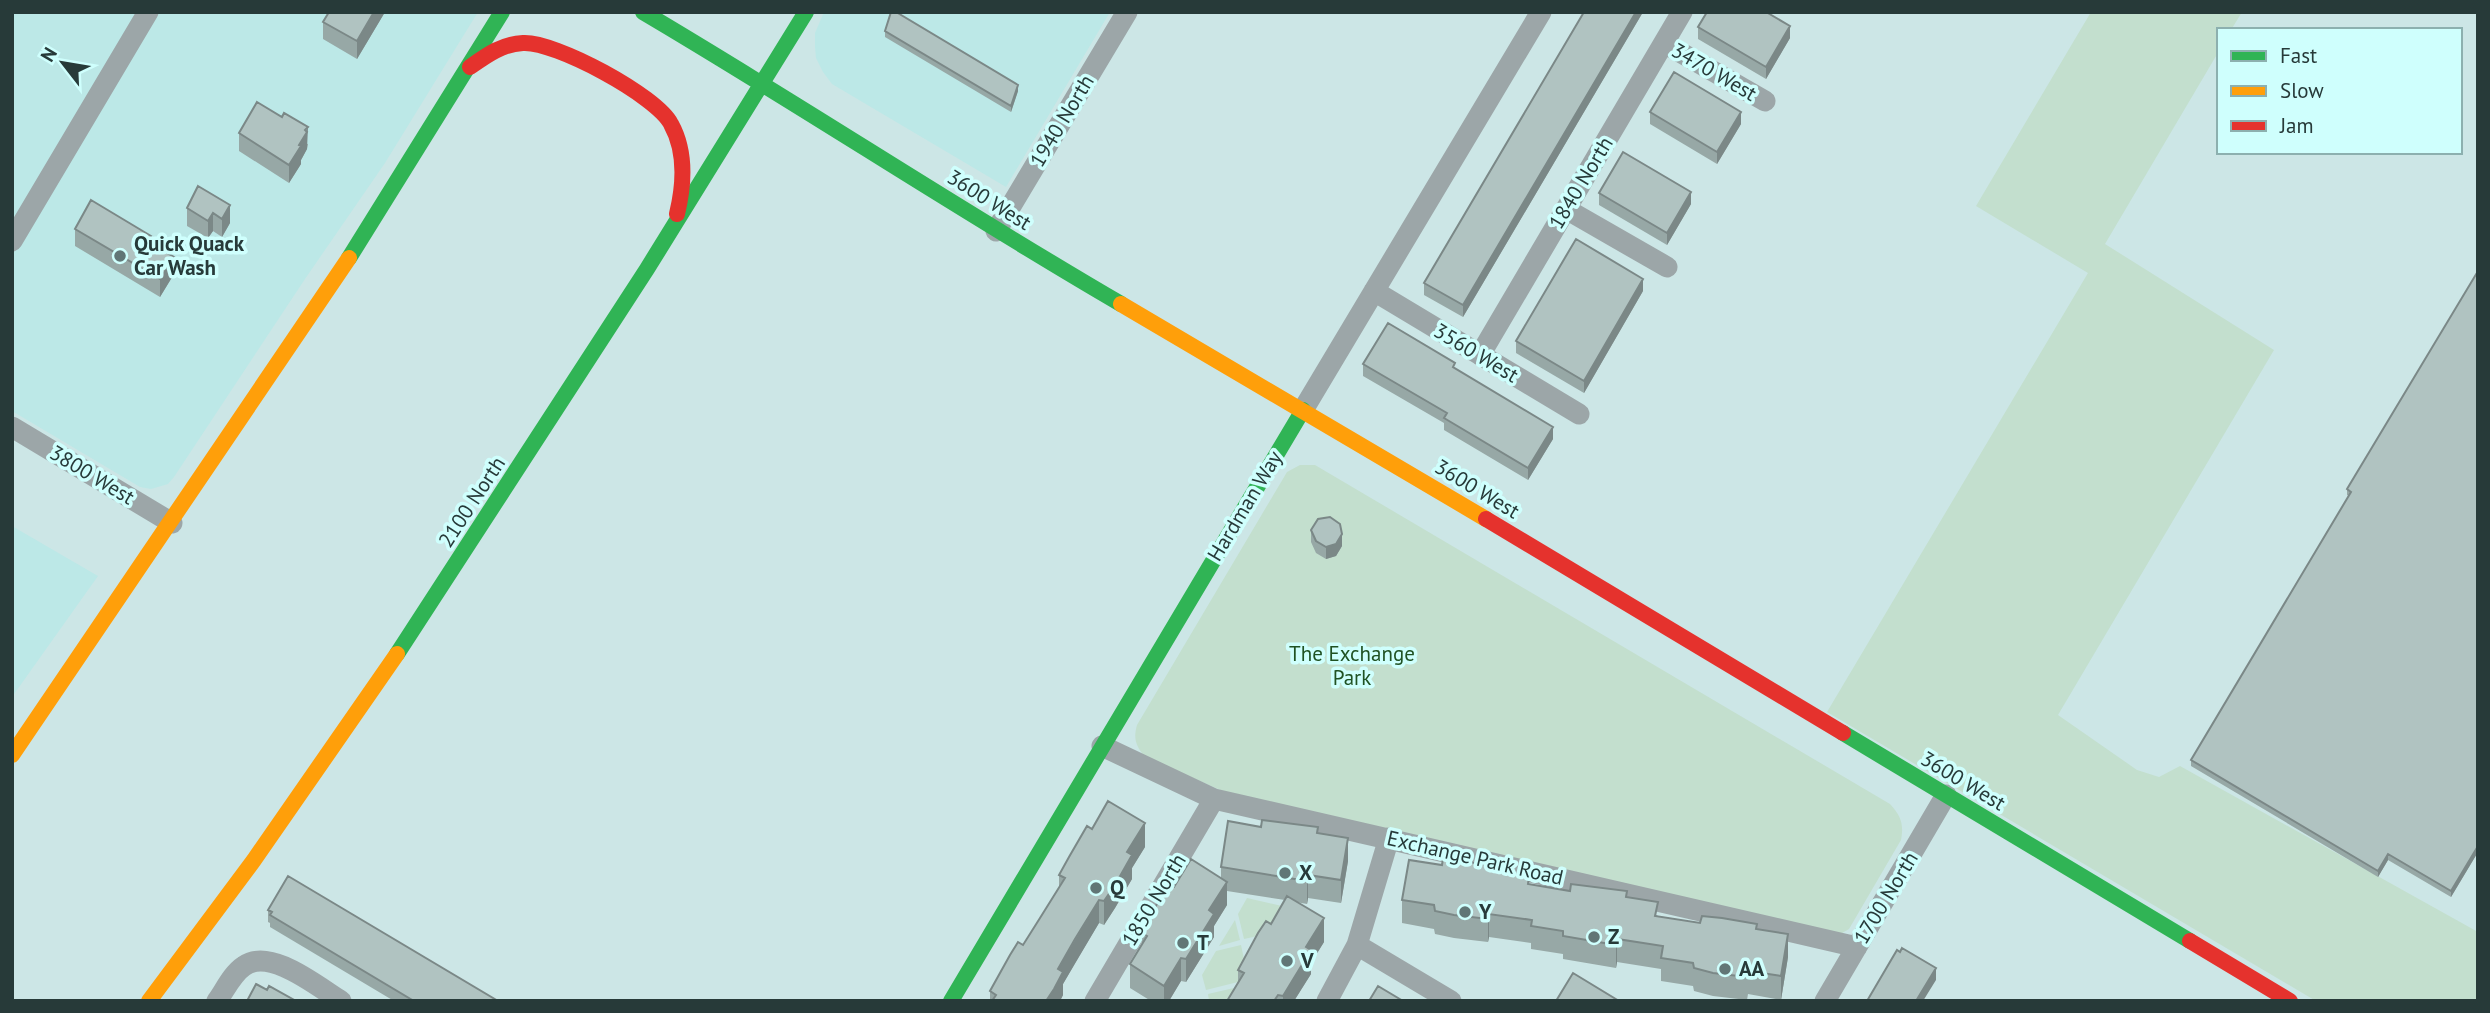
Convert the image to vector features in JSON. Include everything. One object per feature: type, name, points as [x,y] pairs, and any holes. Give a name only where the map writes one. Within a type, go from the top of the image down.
[{"type":"main road","points":[[12,755],[172,523],[373,223],[502,12]]},
{"type":"main road","name":"3600 West","points":[[643,12],[763,83],[996,231],[1303,410],[2290,1001]]},
{"type":"main road","name":"2100 North","points":[[155,1001],[357,713],[444,583],[674,226],[806,12]]},
{"type":"main road","points":[[467,70],[478,60],[500,48],[525,42],[545,44],[567,52],[655,105],[670,122],[680,154],[682,189],[674,226]]},
{"type":"main road","name":"Hardman Way","points":[[951,1001],[1303,410]]},
{"type":"main road","points":[[149,1001],[217,912]]},
{"type":"street","points":[[12,241],[148,12]]},
{"type":"street","name":"1940 North","points":[[996,231],[1127,12]]},
{"type":"street","name":"Hardman Way","points":[[1303,410],[1541,12]]},
{"type":"street","name":"1840 North","points":[[1480,355],[1682,12]]},
{"type":"street","name":"3470 West","points":[[1664,43],[1765,101]]},
{"type":"street","points":[[1566,209],[1667,267]]},
{"type":"street","name":"3560 West","points":[[1374,291],[1579,414]]},
{"type":"street","name":"3800 West","points":[[12,427],[172,523]]},
{"type":"street","name":"Exchange Park Road","points":[[1102,746],[1214,799],[1857,947]]},
{"type":"street","name":"1700 North","points":[[1825,1001],[1947,796]]},
{"type":"street","name":"1850 North","points":[[1095,1001],[1214,799]]},
{"type":"street","points":[[1327,1001],[1357,946],[1389,838]]},
{"type":"street","points":[[1357,946],[1451,1001]]},
{"type":"street","points":[[217,1001],[244,965],[259,961],[278,964],[341,1001]]},
{"type":"shaded area","points":[[12,12],[478,12],[385,163],[168,484],[151,489],[140,487],[12,411]]},
{"type":"shaded area","points":[[824,12],[1110,12],[1006,187],[832,84],[816,58],[815,33]]},
{"type":"shaded area","points":[[12,526],[98,576],[12,697]]},
{"type":"green space","points":[[2091,12],[2242,12],[2232,28],[2217,28],[2217,54],[2105,244],[2274,350],[2058,715],[2137,770],[2159,777],[2180,766],[2478,932],[2478,1001],[2316,1001],[1827,712],[2088,273],[1976,206]]},
{"type":"green space","name":"The Exchange Park","points":[[1300,465],[1315,465],[1890,804],[1901,820],[1901,840],[1849,929],[1837,936],[1241,799],[1145,757],[1136,742],[1137,725],[1287,472]]},
{"type":"green space","points":[[1247,898],[1282,906],[1267,934],[1244,939],[1238,914]]},
{"type":"green space","points":[[1235,920],[1240,940],[1219,946]]},
{"type":"green space","points":[[1241,945],[1246,968],[1238,982],[1206,990],[1202,975],[1216,951]]},
{"type":"green space","points":[[1234,988],[1227,1001],[1209,1001],[1208,994]]},
{"type":"building","points":[[329,12],[374,12],[357,41],[323,22]]},
{"type":"building","points":[[891,12],[896,12],[1018,85],[1011,106],[885,31]]},
{"type":"building","points":[[1584,12],[1636,12],[1463,305],[1424,283]]},
{"type":"building","points":[[1707,12],[1766,12],[1790,26],[1766,67],[1698,27]]},
{"type":"building","points":[[1674,72],[1741,112],[1717,152],[1650,112]]},
{"type":"building","points":[[257,102],[282,117],[284,113],[308,127],[299,145],[301,146],[289,165],[239,133]]},
{"type":"building","points":[[1623,152],[1691,192],[1667,233],[1599,193]]},
{"type":"building","points":[[198,186],[230,205],[222,219],[213,213],[208,221],[187,208]]},
{"type":"building","points":[[91,200],[151,236],[148,241],[174,257],[160,279],[75,229]]},
{"type":"building","points":[[1576,239],[1643,279],[1584,381],[1516,341]]},
{"type":"building","points":[[2478,271],[2478,846],[2451,891],[2388,854],[2378,871],[2191,760],[2351,492],[2347,489]]},
{"type":"building","points":[[1388,323],[1455,363],[1453,367],[1553,427],[1528,468],[1444,418],[1447,413],[1363,364]]},
{"type":"building","points":[[1330,517],[1340,524],[1342,534],[1336,544],[1326,547],[1316,541],[1311,530],[1318,519]]},
{"type":"building","points":[[1108,801],[1145,823],[1127,852],[1132,855],[1115,885],[1104,901],[1099,900],[1075,939],[1058,969],[1063,972],[1046,1001],[992,1001],[996,995],[990,991],[1010,955],[1018,942],[1023,945],[1065,878],[1059,875],[1087,826],[1092,829]]},
{"type":"building","points":[[1262,820],[1318,827],[1317,833],[1348,838],[1341,880],[1308,875],[1307,881],[1221,867],[1228,821],[1261,827]]},
{"type":"building","name":"T","points":[[1191,859],[1227,882],[1209,910],[1214,914],[1186,959],[1181,958],[1164,986],[1130,964],[1147,936],[1142,933],[1161,896],[1169,884],[1174,887]]},
{"type":"building","points":[[1443,859],[1498,866],[1497,872],[1529,877],[1528,884],[1570,891],[1571,884],[1627,891],[1626,897],[1658,902],[1655,916],[1700,923],[1702,916],[1722,918],[1757,924],[1756,929],[1788,934],[1781,976],[1748,971],[1747,977],[1713,973],[1694,968],[1693,963],[1661,958],[1663,946],[1617,939],[1616,945],[1563,936],[1563,931],[1531,926],[1532,920],[1489,914],[1488,919],[1454,915],[1435,911],[1434,905],[1402,900],[1409,860],[1442,865]]},
{"type":"building","points":[[288,876],[498,1001],[414,1001],[270,915],[272,912],[268,910]]},
{"type":"building","points":[[1287,896],[1324,918],[1306,947],[1311,950],[1283,996],[1278,995],[1274,1001],[1227,1001],[1244,973],[1238,970],[1258,933],[1266,921],[1271,924]]},
{"type":"building","points":[[1902,948],[1936,968],[1916,1001],[1867,1001],[1897,950],[1900,952]]},
{"type":"building","points":[[1573,973],[1619,1001],[1556,1001]]},
{"type":"building","points":[[256,984],[267,990],[269,986],[296,1001],[247,1001]]},
{"type":"building","points":[[1378,986],[1403,1001],[1369,1001]]},
{"type":"traffic: fast","points":[[349,258],[502,12]]},
{"type":"traffic: fast","points":[[643,12],[1121,304]]},
{"type":"traffic: fast","points":[[397,654],[647,269],[806,12]]},
{"type":"traffic: fast","points":[[951,1001],[1303,410]]},
{"type":"traffic: fast","points":[[1843,733],[2190,941]]},
{"type":"traffic: slow","points":[[12,755],[349,258]]},
{"type":"traffic: slow","points":[[1121,304],[1486,519]]},
{"type":"traffic: slow","points":[[149,1001],[254,860],[397,654]]},
{"type":"traffic: jam","points":[[470,67],[508,45],[538,45],[580,60],[646,99],[662,112],[671,124],[679,145],[682,180],[677,214]]},
{"type":"traffic: jam","points":[[1486,519],[1843,733]]},
{"type":"traffic: jam","points":[[2190,941],[2290,1001]]},
{"type":"place","name":"Quick Quack Car Wash","points":[[120,256]]},
{"type":"place","name":"X","points":[[1285,873]]},
{"type":"place","name":"Q","points":[[1096,888]]},
{"type":"place","name":"Y","points":[[1465,912]]},
{"type":"place","name":"Z","points":[[1594,937]]},
{"type":"place","name":"T","points":[[1183,943]]},
{"type":"place","name":"V","points":[[1287,961]]},
{"type":"place","name":"AA","points":[[1725,969]]}]
